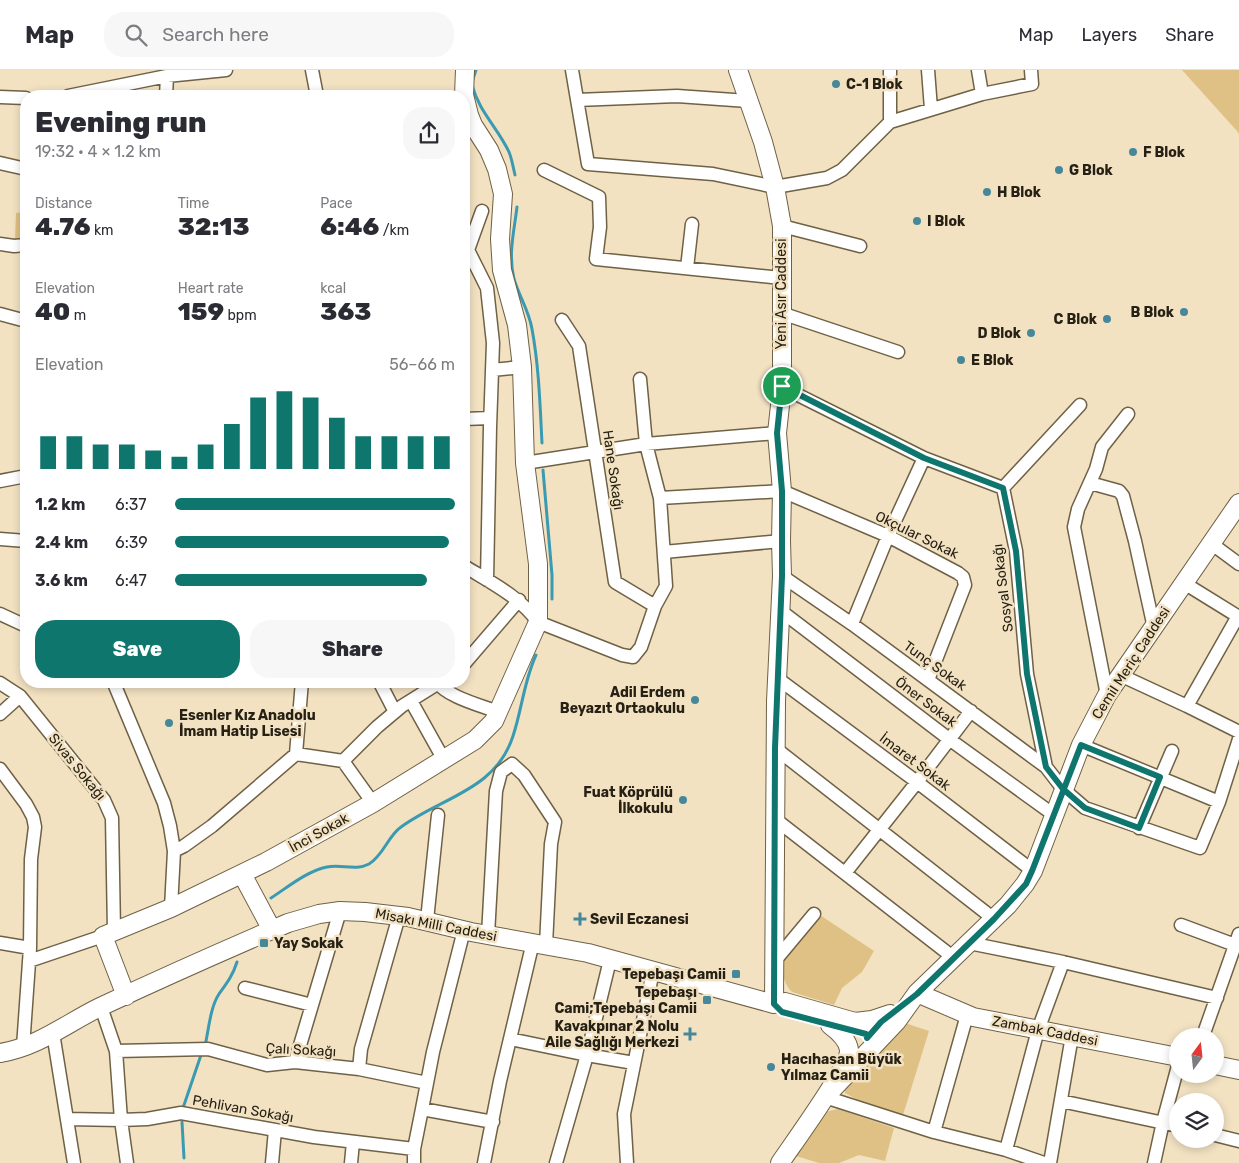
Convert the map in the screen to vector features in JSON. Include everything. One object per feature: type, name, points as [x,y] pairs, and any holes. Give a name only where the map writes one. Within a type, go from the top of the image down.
[{"type":"street","points":[[98,90],[167,76],[218,70]]},
{"type":"street","points":[[312,70],[316,90]]},
{"type":"street","points":[[464,90],[465,70]]},
{"type":"street","points":[[572,70],[588,164],[608,164],[713,174],[775,187],[827,178],[842,170],[890,122],[982,94],[1032,84],[1030,70]]},
{"type":"street","name":"Yeni Asır Caddesi","points":[[738,70],[763,142],[775,187],[782,226],[782,386],[777,433],[782,491],[782,576],[775,748],[774,1004]]},
{"type":"street","points":[[890,70],[890,122]]},
{"type":"street","points":[[928,70],[931,109]]},
{"type":"street","points":[[978,70],[982,94]]},
{"type":"street","points":[[166,90],[167,76]]},
{"type":"street","points":[[0,96],[20,98]]},
{"type":"street","points":[[577,100],[676,96],[748,101]]},
{"type":"street","points":[[470,117],[497,170],[503,194],[500,239],[502,270],[517,326],[522,367],[525,463],[538,564],[538,622]]},
{"type":"street","points":[[0,163],[20,168]]},
{"type":"street","points":[[544,170],[599,197],[600,227],[596,259],[781,278]]},
{"type":"street","points":[[470,241],[482,211]]},
{"type":"street","points":[[687,268],[692,224]]},
{"type":"street","points":[[782,226],[860,246]]},
{"type":"street","points":[[0,244],[20,246]]},
{"type":"street","points":[[470,258],[487,288],[494,343],[490,418],[487,580]]},
{"type":"street","points":[[781,313],[898,352]]},
{"type":"street","points":[[0,314],[20,319]]},
{"type":"street","name":"Hane Sokağı","points":[[562,320],[579,346],[615,582],[655,606]]},
{"type":"street","points":[[492,370],[522,367]]},
{"type":"street","points":[[470,570],[519,600],[538,622],[633,658],[641,647],[655,606],[666,586],[660,498],[646,444],[640,378]]},
{"type":"street","points":[[782,386],[924,458],[1003,488],[1080,405]]},
{"type":"street","points":[[1107,695],[1074,527],[1078,509],[1096,469],[1102,447],[1128,414]]},
{"type":"street","points":[[470,419],[490,418]]},
{"type":"street","points":[[525,463],[646,444],[777,433]]},
{"type":"street","points":[[852,624],[888,536],[924,458]]},
{"type":"street","points":[[0,481],[20,477]]},
{"type":"street","points":[[1090,483],[1119,491],[1123,496],[1154,628]]},
{"type":"street","name":"Sosyal Sokağı","points":[[1003,488],[1016,551],[1027,674],[1046,767]]},
{"type":"street","points":[[660,498],[782,491]]},
{"type":"street","name":"Okçular Sokak","points":[[782,491],[888,536],[958,573],[965,581],[928,680]]},
{"type":"street","name":"Cemil Meriç Caddesi","points":[[890,1022],[1021,890],[1032,871],[1081,745],[1107,695],[1239,503]]},
{"type":"street","points":[[0,539],[20,541]]},
{"type":"street","points":[[664,552],[781,540]]},
{"type":"street","points":[[1212,544],[1239,564]]},
{"type":"street","name":"Tunç Sokak","points":[[782,576],[852,624],[1046,767],[1063,789],[1085,808],[1200,848],[1219,802]]},
{"type":"street","points":[[1184,583],[1239,617],[1187,706]]},
{"type":"street","points":[[470,657],[519,600]]},
{"type":"street","name":"Öner Sokak","points":[[781,611],[1054,815]]},
{"type":"street","points":[[0,614],[20,623]]},
{"type":"street","name":"İnci Sokak","points":[[29,961],[172,908],[318,834],[444,760],[483,734],[494,721],[538,622]]},
{"type":"street","points":[[1120,675],[1239,732]]},
{"type":"street","name":"İmaret Sokak","points":[[778,678],[918,782],[1032,871]]},
{"type":"street","name":"Sivas Sokağı","points":[[0,683],[20,696],[104,800],[109,809],[112,818],[108,933],[126,996]]},
{"type":"street","points":[[116,688],[164,803],[169,821],[174,851],[172,908]]},
{"type":"street","points":[[174,851],[212,826],[296,754],[301,688]]},
{"type":"street","points":[[383,688],[395,712]]},
{"type":"street","points":[[343,761],[377,727],[429,688]]},
{"type":"street","points":[[446,688],[462,699],[498,712]]},
{"type":"street","points":[[0,714],[20,696]]},
{"type":"street","points":[[411,701],[444,760]]},
{"type":"street","points":[[845,873],[971,712]]},
{"type":"street","points":[[1081,745],[1219,802],[1239,739]]},
{"type":"street","points":[[775,748],[994,919]]},
{"type":"street","points":[[1139,828],[1172,751]]},
{"type":"street","points":[[296,754],[343,761],[372,803]]},
{"type":"street","points":[[484,1163],[510,1039],[540,943],[555,822],[524,775],[512,764],[501,772],[496,791],[488,935]]},
{"type":"street","points":[[0,769],[26,804],[33,817],[35,827],[31,859],[30,948],[23,1047]]},
{"type":"street","points":[[426,920],[438,815]]},
{"type":"street","points":[[775,819],[954,958]]},
{"type":"street","points":[[242,874],[272,930]]},
{"type":"street","points":[[295,1062],[340,911]]},
{"type":"street","name":"Misakı Milli Caddesi","points":[[1,1056],[54,1033],[101,1007],[272,930],[305,917],[324,912],[340,911],[365,912],[426,920],[488,935],[588,953],[774,1004],[786,1002],[865,1032]]},
{"type":"street","points":[[774,962],[814,914]]},
{"type":"street","points":[[359,1069],[361,1049],[399,916]]},
{"type":"street","points":[[1181,925],[1237,939],[1206,1028]]},
{"type":"street","points":[[414,1163],[414,1150],[427,1083],[464,930]]},
{"type":"street","points":[[0,943],[30,948]]},
{"type":"street","points":[[969,943],[1063,962],[1217,998]]},
{"type":"street","points":[[556,1163],[587,1055],[610,960]]},
{"type":"street","points":[[1006,1150],[1038,1030],[1063,962]]},
{"type":"street","points":[[627,1163],[624,1114],[652,971]]},
{"type":"street","points":[[245,988],[312,1005]]},
{"type":"street","name":"Zambak Caddesi","points":[[917,994],[967,1015],[1169,1055]]},
{"type":"street","name":"Misakı Milli Caddesi","points":[[774,1004],[782,1012],[865,1032]]},
{"type":"street","points":[[101,1007],[116,1051],[121,1120],[127,1163]]},
{"type":"street","points":[[934,1132],[967,1015]]},
{"type":"street","name":"Misakı Milli Caddesi","points":[[865,1032],[872,1020],[890,1022]]},
{"type":"street","points":[[826,1097],[857,1064],[890,1022]]},
{"type":"street","points":[[780,1163],[826,1097],[847,1060],[848,1048],[844,1039],[830,1025]]},
{"type":"street","points":[[857,1064],[866,1051],[865,1032]]},
{"type":"street","points":[[838,1075],[865,1032]]},
{"type":"street","points":[[54,1033],[74,1163]]},
{"type":"street","points":[[1050,1163],[1072,1036]]},
{"type":"street","points":[[510,1039],[634,1063]]},
{"type":"street","name":"Çalı Sokağı","points":[[116,1051],[208,1049],[268,1065],[295,1062],[359,1069],[427,1083]]},
{"type":"street","points":[[1224,1067],[1239,1070]]},
{"type":"street","points":[[1154,1163],[1173,1083]]},
{"type":"street","points":[[826,1097],[934,1132],[1006,1150],[1044,1163]]},
{"type":"street","points":[[1060,1101],[1169,1124]]},
{"type":"street","points":[[422,1109],[493,1122]]},
{"type":"street","name":"Pehlivan Sokağı","points":[[67,1119],[147,1119],[181,1113],[275,1130],[414,1150]]},
{"type":"street","points":[[272,1163],[275,1130]]},
{"type":"street","points":[[1224,1137],[1239,1141]]},
{"type":"street","points":[[351,1163],[353,1142]]},
{"type":"shaded area","points":[[1182,70],[1239,70],[1239,134],[1237,131]]},
{"type":"shaded area","points":[[16,213],[20,213],[20,240],[15,240]]},
{"type":"shaded area","points":[[820,915],[874,951],[862,972],[842,988],[834,1005],[792,992],[786,984],[782,968],[786,952]]},
{"type":"shaded area","points":[[902,1022],[929,1031],[903,1115],[860,1101],[845,1093],[845,1090]]},
{"type":"shaded area","points":[[838,1109],[894,1128],[885,1161],[859,1155],[839,1163],[819,1163],[793,1155],[825,1112]]},
{"type":"waterway","points":[[473,79],[476,70]]},
{"type":"waterway","points":[[472,85],[479,103],[509,152],[515,175]]},
{"type":"waterway","points":[[517,207],[512,243],[512,270],[532,329],[538,372],[542,443]]},
{"type":"waterway","points":[[543,470],[552,575],[552,599]]},
{"type":"waterway","points":[[271,898],[298,880],[320,869],[332,866],[359,867],[369,864],[378,856],[392,835],[401,827],[481,781],[494,769],[505,754],[513,736],[536,655]]},
{"type":"waterway","points":[[206,1041],[214,1004],[232,975],[237,962]]},
{"type":"waterway","points":[[183,1108],[201,1055]]},
{"type":"waterway","points":[[182,1122],[184,1158]]},
{"type":"place","name":"C-1 Blok","points":[[836,84]]},
{"type":"place","name":"F Blok","points":[[1133,152]]},
{"type":"place","name":"G Blok","points":[[1059,170]]},
{"type":"place","name":"H Blok","points":[[987,192]]},
{"type":"place","name":"I Blok","points":[[917,221]]},
{"type":"place","name":"B Blok","points":[[1184,312]]},
{"type":"place","name":"C Blok","points":[[1107,319]]},
{"type":"place","name":"D Blok","points":[[1031,333]]},
{"type":"place","name":"E Blok","points":[[961,360]]},
{"type":"place","name":"Adil Erdem Beyazıt Ortaokulu","points":[[695,700]]},
{"type":"place","name":"Esenler Kız Anadolu İmam Hatip Lisesi","points":[[169,723]]},
{"type":"place","name":"Fuat Köprülü İlkokulu","points":[[683,800]]},
{"type":"place","name":"Sevil Eczanesi","points":[[580,919]]},
{"type":"place","name":"Yay Sokak","points":[[264,943]]},
{"type":"place","name":"Tepebaşı Camii","points":[[736,974]]},
{"type":"place","name":"Tepebaşı Cami;Tepebaşı Camii","points":[[707,1000]]},
{"type":"place","name":"Kavakpınar 2 Nolu Aile Sağlığı Merkezi","points":[[690,1034]]},
{"type":"place","name":"Hacıhasan Büyük Yılmaz Camii","points":[[771,1067]]},
{"type":"route","points":[[782,386],[777,433],[782,491],[782,576],[775,748],[774,1004],[782,1012],[866,1034],[867,1038],[881,1022],[917,994],[994,919],[1026,884],[1032,871],[1063,789],[1081,745],[1160,777],[1139,828],[1085,808],[1063,789],[1046,767],[1027,674],[1016,551],[1003,488],[924,458],[782,386]]}]
